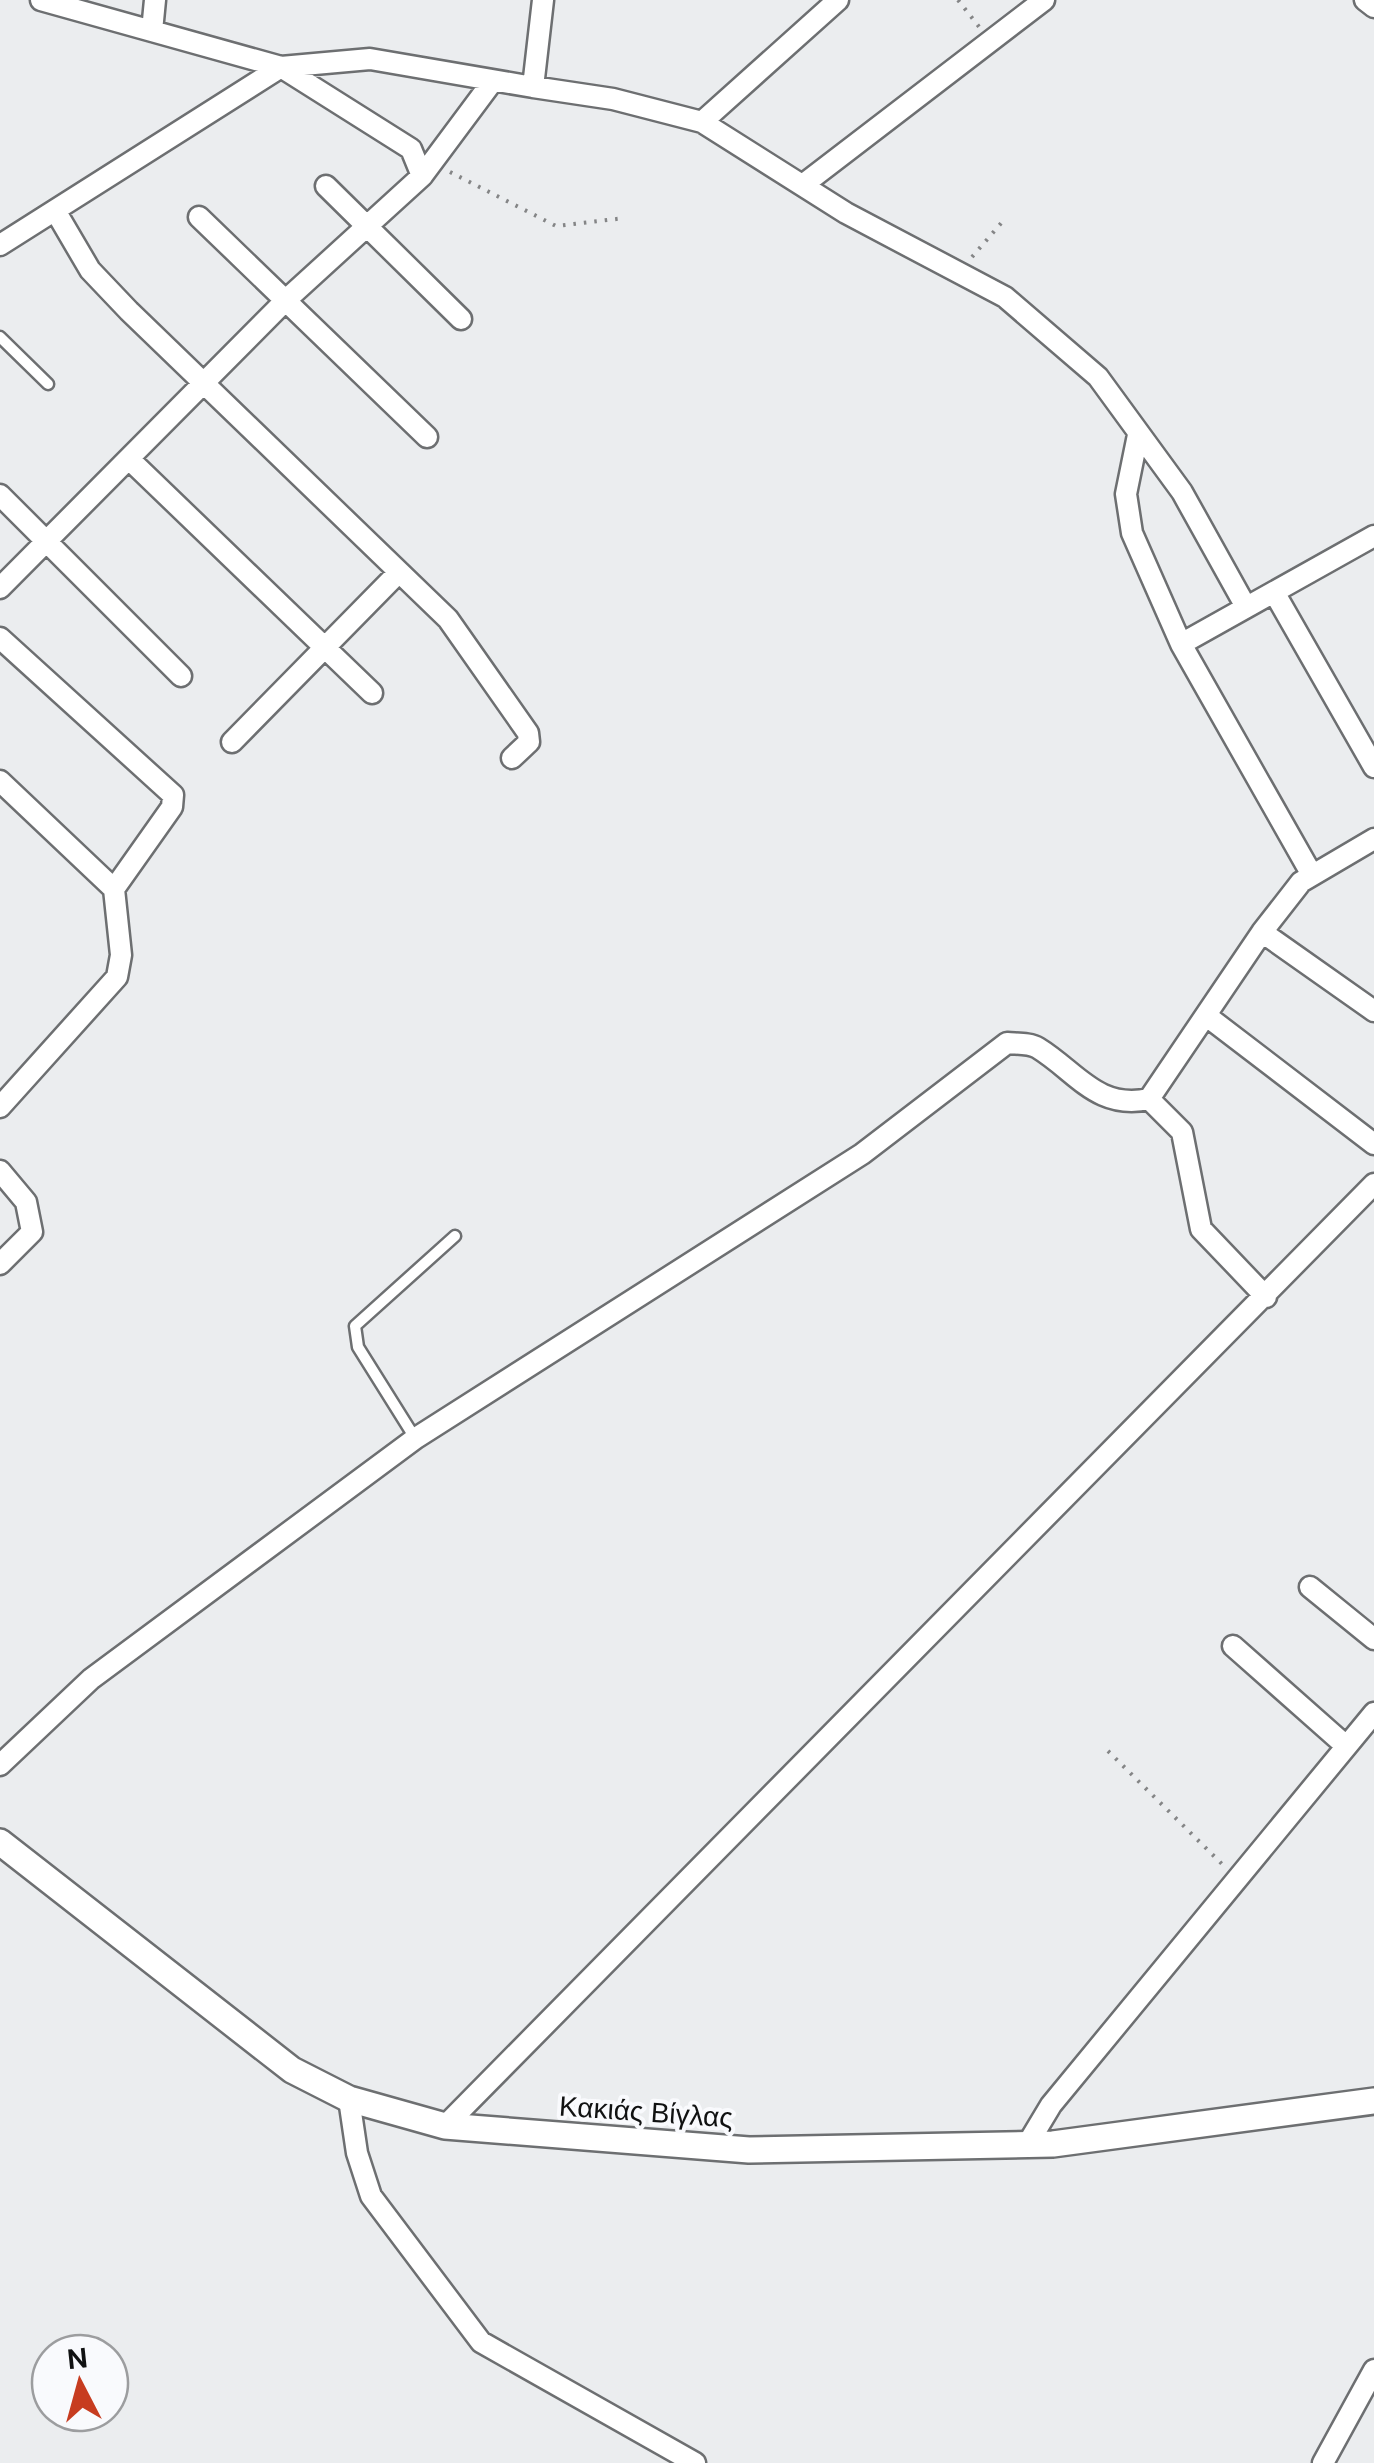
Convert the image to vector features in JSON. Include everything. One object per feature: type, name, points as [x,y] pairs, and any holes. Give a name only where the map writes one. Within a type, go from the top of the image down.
[{"type":"street","points":[[40,0],[281,68],[410,149],[427,169]]},
{"type":"street","points":[[152,31],[156,0]]},
{"type":"street","points":[[533,87],[543,0]]},
{"type":"street","points":[[702,122],[838,0]]},
{"type":"street","points":[[804,184],[988,39],[1044,0]]},
{"type":"street","points":[[1365,0],[1374,8]]},
{"type":"street","points":[[0,245],[281,68],[370,59],[492,82],[612,98],[702,122],[846,212],[1005,297],[1098,377],[1182,492],[1246,607]]},
{"type":"street","points":[[0,588],[286,300],[427,169],[492,82]]},
{"type":"street","points":[[326,186],[461,319]]},
{"type":"street","points":[[56,212],[90,270],[448,619],[528,732],[529,742],[512,758]]},
{"type":"street","points":[[198,217],[428,437]]},
{"type":"street","points":[[1138,435],[1126,494],[1132,533],[1181,644],[1312,875]]},
{"type":"street","points":[[129,459],[372,693]]},
{"type":"street","points":[[0,495],[181,676]]},
{"type":"street","points":[[1181,644],[1274,592],[1371,545]]},
{"type":"street","points":[[232,742],[400,572]]},
{"type":"street","points":[[1274,592],[1374,767]]},
{"type":"street","points":[[0,638],[173,795],[172,807],[114,889]]},
{"type":"street","points":[[0,781],[114,889],[122,956],[117,977],[0,1107]]},
{"type":"street","points":[[0,1765],[91,1679],[416,1438],[862,1154],[1007,1043],[1035,1046],[1093,1094],[1131,1103],[1149,1099],[1262,932],[1301,882],[1374,839]]},
{"type":"street","points":[[1262,932],[1374,1011]]},
{"type":"street","points":[[1208,1017],[1374,1144]]},
{"type":"street","points":[[1149,1099],[1182,1132],[1200,1229],[1266,1297]]},
{"type":"street","points":[[0,1171],[26,1202],[32,1232],[0,1264]]},
{"type":"street","points":[[445,2126],[1374,1184]]},
{"type":"street","points":[[1310,1586],[1374,1639]]},
{"type":"street","points":[[1233,1646],[1346,1746]]},
{"type":"street","points":[[1027,2144],[1051,2106],[1374,1713]]},
{"type":"street","name":"Κακιάς Βίγλας","points":[[0,1842],[292,2070],[349,2099],[445,2126],[748,2150],[1027,2144],[1374,2101]]},
{"type":"street","points":[[349,2099],[358,2152],[372,2196],[481,2342],[696,2463]]},
{"type":"street","points":[[1323,2463],[1374,2370]]},
{"type":"lane","points":[[0,336],[48,384]]},
{"type":"lane","points":[[416,1438],[358,1347],[355,1326],[455,1236]]},
{"type":"path","points":[[958,0],[988,39]]},
{"type":"path","points":[[427,169],[556,226],[624,218]]},
{"type":"path","points":[[960,272],[1003,222]]},
{"type":"path","points":[[1108,1752],[1238,1880]]}]
